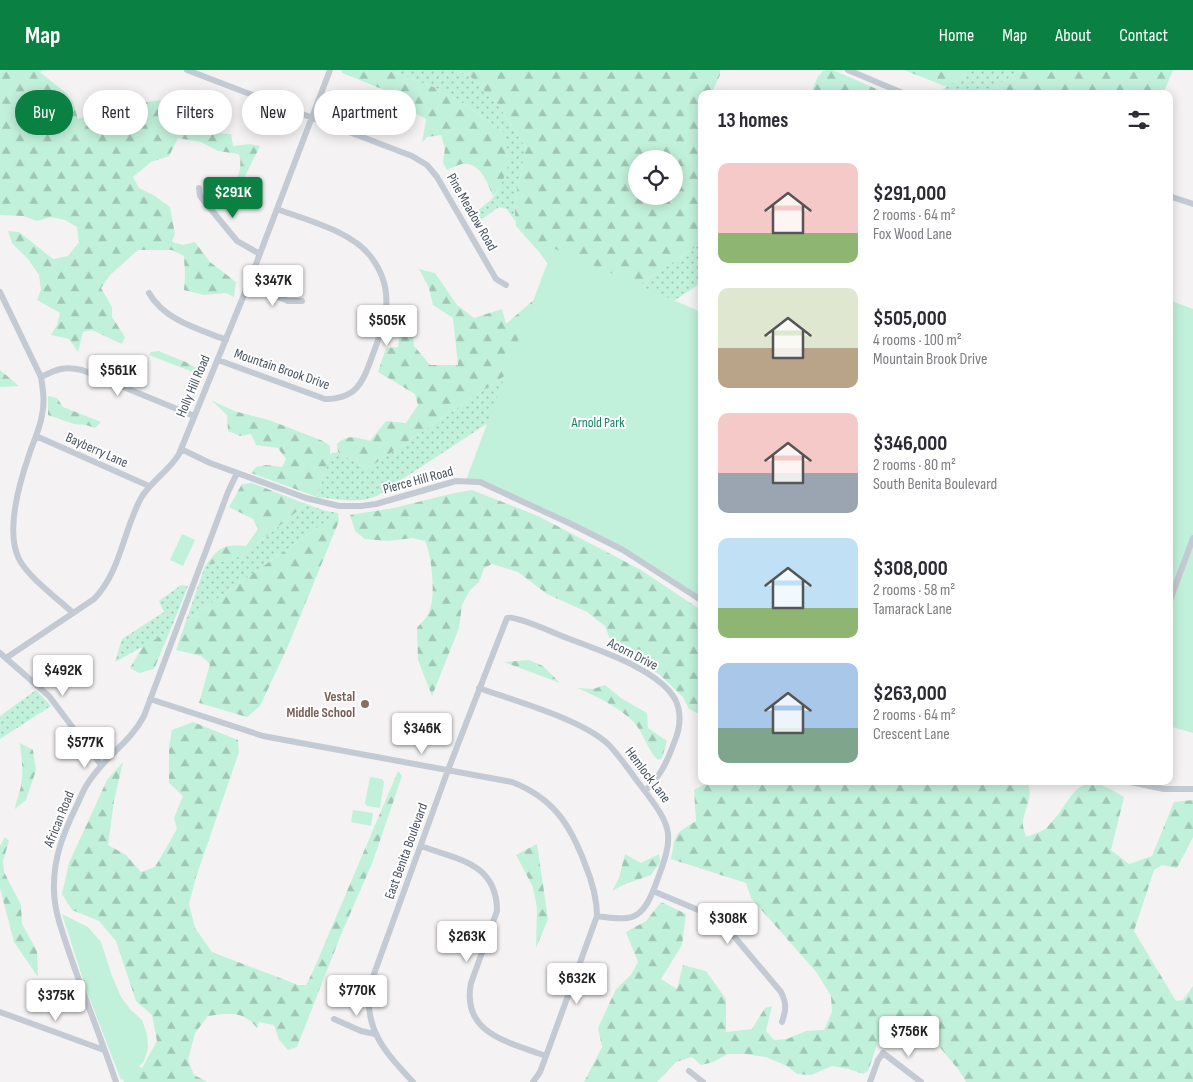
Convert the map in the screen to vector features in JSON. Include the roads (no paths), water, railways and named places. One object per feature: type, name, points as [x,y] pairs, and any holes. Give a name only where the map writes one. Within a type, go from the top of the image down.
[{"type":"street","name":"Pine Meadow Road","points":[[187,70],[412,156],[427,165],[437,177],[496,279],[506,285]]},
{"type":"street","name":"Holly Hill Road","points":[[3,655],[94,599],[109,579],[140,500],[149,486],[172,465],[181,449],[248,285],[330,70]]},
{"type":"street","points":[[848,70],[896,90]]},
{"type":"street","points":[[199,188],[200,196],[237,241],[260,254]]},
{"type":"street","points":[[1173,197],[1193,204]]},
{"type":"street","name":"Mountain Brook Drive","points":[[218,360],[325,399],[344,397],[353,392],[364,380],[385,320],[386,292],[379,270],[363,248],[346,236],[277,209]]},
{"type":"street","points":[[248,285],[288,301],[302,301]]},
{"type":"street","points":[[0,292],[41,377],[44,406],[42,418],[21,478],[14,518],[15,549],[19,560],[27,571],[73,613]]},
{"type":"street","points":[[148,293],[154,304],[164,312],[226,340]]},
{"type":"street","points":[[41,377],[62,368],[70,367],[82,370],[194,416]]},
{"type":"street","name":"Bayberry Lane","points":[[36,436],[149,486]]},
{"type":"street","name":"Pierce Hill Road","points":[[181,449],[210,463],[306,498],[339,506],[376,504],[456,481],[480,482],[569,522],[623,550],[698,598]]},
{"type":"street","name":"African Road","points":[[116,1082],[60,925],[54,892],[55,869],[59,847],[87,784],[101,765],[128,740],[138,727],[237,473]]},
{"type":"street","points":[[1173,592],[1193,538]]},
{"type":"street","name":"Acorn Drive","points":[[505,620],[510,617],[614,656],[646,673],[672,694],[679,712],[678,732],[662,773],[645,791]]},
{"type":"street","name":"East Benita Boulevard","points":[[413,1082],[391,1058],[375,1034],[368,1011],[370,985],[505,620]]},
{"type":"street","points":[[3,655],[49,696],[101,765]]},
{"type":"street","name":"Hemlock Lane","points":[[479,688],[546,712],[582,728],[606,742],[661,813],[669,832],[669,841],[665,860],[646,906],[636,915],[629,918],[618,919],[597,916]]},
{"type":"street","points":[[150,699],[263,736],[512,782],[526,788],[549,804],[560,815],[571,831],[581,853],[594,886],[597,916],[540,1072],[533,1082]]},
{"type":"street","points":[[1144,785],[1164,789],[1193,789]]},
{"type":"street","points":[[421,846],[474,866],[484,873],[494,887],[497,911],[471,983],[469,994],[475,1019],[490,1034],[546,1056]]},
{"type":"street","points":[[654,890],[715,917],[722,922],[782,992],[787,1009],[782,1022]]},
{"type":"street","points":[[0,1012],[104,1050]]},
{"type":"street","points":[[334,1018],[362,1031],[375,1034]]},
{"type":"street","points":[[870,1082],[882,1054],[886,1054],[921,1082]]},
{"type":"street","points":[[689,1071],[703,1082]]},
{"type":"place","name":"Vestal Middle School","points":[[365,704]]},
{"type":"park label","name":"Arnold Park","points":[[598,422]]}]
